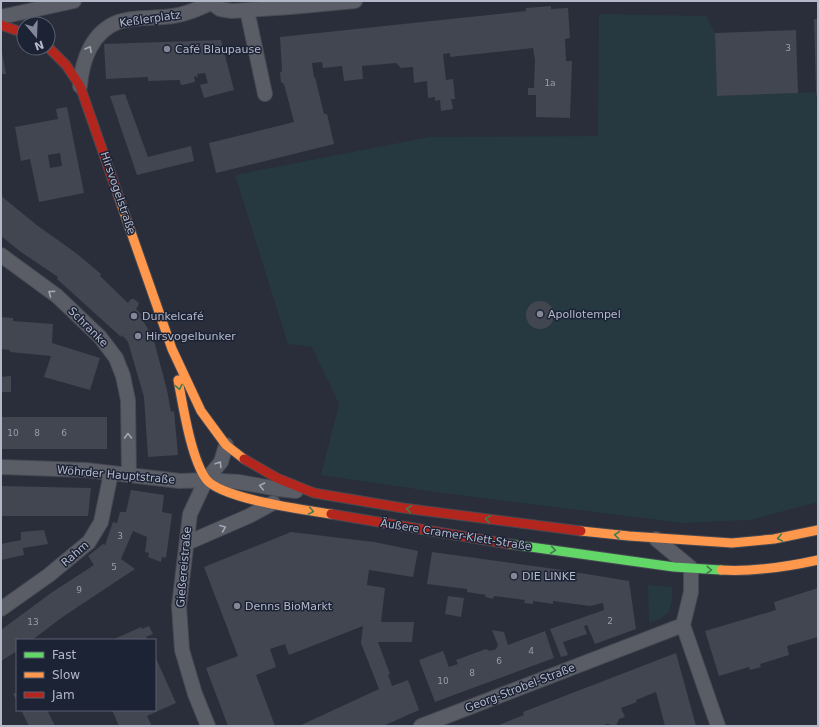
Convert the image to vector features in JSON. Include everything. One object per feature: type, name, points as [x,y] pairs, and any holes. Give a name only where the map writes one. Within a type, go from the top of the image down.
[{"type":"main road","points":[[1,25],[16,30]]},
{"type":"main road","name":"Hirsvogelstraße","points":[[56,55],[68,67],[80,86],[172,349],[201,411],[226,445]]},
{"type":"main road","name":"Hirsvogelstraße","points":[[172,349],[180,391],[194,448],[202,473],[206,480]]},
{"type":"main road","name":"Äußere Cramer-Klett-Straße","points":[[226,445],[247,462],[277,478],[314,493],[403,508],[506,522],[656,539],[715,543],[745,543],[818,530]]},
{"type":"main road","name":"Äußere Cramer-Klett-Straße","points":[[206,480],[230,494],[273,504],[479,540],[691,568],[729,571],[766,570],[796,566],[818,560]]},
{"type":"street","points":[[1,17],[74,1]]},
{"type":"street","name":"Keßlerplatz","points":[[80,86],[82,68],[86,54],[96,38],[106,28],[119,21],[173,16],[191,12],[210,2],[220,9],[232,11],[291,8],[355,1]]},
{"type":"street","points":[[247,10],[265,94]]},
{"type":"street","name":"Schranke","points":[[1,255],[57,296],[100,337],[116,358],[123,376],[128,400],[129,475]]},
{"type":"street","points":[[206,480],[221,462],[226,445]]},
{"type":"street","name":"Wöhrder Hauptstraße","points":[[1,467],[86,470],[180,481],[206,480]]},
{"type":"street","name":"Rahm","points":[[1,609],[54,571],[90,542],[103,514],[111,473]]},
{"type":"street","name":"Äußere Cramer-Klett-Straße","points":[[206,480],[239,482],[278,489],[314,493]]},
{"type":"street","name":"Gießereistraße","points":[[206,480],[190,514],[179,606],[182,650],[195,694],[206,721]]},
{"type":"street","points":[[187,543],[273,504]]},
{"type":"street","points":[[656,539],[691,568],[691,592],[683,625],[718,726]]},
{"type":"street","name":"Georg-Strobel-Straße","points":[[421,726],[683,625]]},
{"type":"shaded area","points":[[599,14],[706,16],[715,33],[718,96],[816,92],[818,120],[818,502],[750,520],[682,523],[443,493],[321,475],[339,404],[312,347],[288,344],[235,175],[429,137],[598,136]]},
{"type":"shaded area","points":[[648,585],[672,587],[672,601],[669,612],[660,619],[649,623]]},
{"type":"building","points":[[551,6],[551,9],[568,8],[570,38],[565,39],[566,61],[572,61],[570,118],[536,117],[536,95],[528,95],[528,88],[534,88],[535,60],[533,48],[450,57],[450,53],[443,54],[446,80],[453,79],[455,99],[451,99],[453,109],[441,111],[440,100],[435,101],[435,97],[428,98],[427,81],[414,83],[413,67],[401,68],[396,63],[362,66],[363,79],[344,81],[342,66],[323,68],[322,62],[312,63],[314,78],[315,77],[324,114],[327,114],[334,144],[216,173],[209,143],[294,122],[284,84],[281,82],[280,73],[282,71],[280,37],[526,11],[526,8]]},
{"type":"building","points":[[814,19],[818,19],[818,98],[816,92]]},
{"type":"building","points":[[796,30],[798,93],[717,96],[715,33]]},
{"type":"building","points":[[221,40],[234,90],[204,98],[200,85],[208,83],[205,73],[197,74],[198,77],[194,76],[195,82],[182,85],[180,80],[148,81],[148,77],[106,79],[104,44]]},
{"type":"building","points":[[1,47],[6,74],[1,74]]},
{"type":"building","points":[[125,94],[148,157],[191,146],[194,161],[137,175],[110,96]]},
{"type":"building","points":[[67,107],[84,193],[39,202],[30,159],[21,161],[15,127],[58,119],[56,109]],"holes":[[[60,153],[62,166],[50,168],[48,155]]]},
{"type":"building","points":[[1,196],[101,274],[100,276],[128,303],[131,299],[134,299],[139,303],[136,309],[142,315],[140,316],[153,337],[167,390],[171,412],[174,411],[178,455],[148,457],[144,397],[128,342],[122,335],[121,337],[57,279],[58,277],[21,252],[1,236]]},
{"type":"building","name":"Apollotempel","points":[[540,301],[550,305],[554,315],[550,325],[540,329],[530,325],[526,315],[530,305]]},
{"type":"building","points":[[1,317],[13,318],[13,321],[53,324],[52,343],[100,358],[90,390],[44,377],[51,356],[10,352],[10,350],[1,349]]},
{"type":"building","points":[[11,376],[11,392],[1,392],[1,377]]},
{"type":"building","points":[[1,417],[107,417],[107,449],[1,449]]},
{"type":"building","points":[[1,486],[91,488],[88,516],[1,516]]},
{"type":"building","points":[[131,490],[164,495],[162,512],[172,514],[166,558],[162,557],[161,562],[148,557],[149,553],[145,552],[147,537],[133,531],[121,559],[135,569],[64,616],[33,639],[16,639],[16,652],[1,661],[1,630],[51,593],[94,565],[88,556],[103,544],[105,545],[113,522],[117,523],[120,512],[126,512]]},
{"type":"building","points":[[44,530],[48,544],[23,548],[24,555],[1,560],[1,544],[21,540],[21,532]]},
{"type":"building","points":[[291,532],[374,542],[418,551],[413,577],[369,570],[367,585],[385,588],[381,622],[414,622],[412,642],[378,642],[390,674],[388,675],[392,686],[408,680],[419,710],[383,726],[299,726],[379,689],[361,643],[363,626],[289,655],[285,644],[270,649],[276,667],[256,675],[275,726],[228,726],[206,668],[238,656],[204,567]]},
{"type":"building","points":[[432,552],[629,581],[636,629],[595,644],[587,625],[584,626],[587,634],[563,642],[568,655],[561,657],[550,629],[604,610],[603,603],[590,606],[553,601],[553,604],[533,601],[533,604],[524,603],[525,600],[494,596],[493,599],[485,597],[486,595],[467,592],[467,589],[427,584]]},
{"type":"building","points":[[818,588],[818,637],[787,646],[789,655],[760,664],[761,667],[750,670],[749,667],[719,676],[705,631],[776,610],[774,602]]},
{"type":"building","points":[[448,596],[464,598],[461,617],[445,614]]},
{"type":"building","points":[[149,626],[153,634],[146,637],[147,639],[114,639],[141,627],[142,629]]},
{"type":"building","points":[[492,630],[504,632],[508,645],[545,631],[554,658],[435,702],[419,660],[443,651],[449,667],[458,664],[456,660],[486,649],[490,651],[496,649],[498,645]]},
{"type":"building","points":[[676,653],[696,726],[665,726],[656,692],[621,708],[625,717],[619,719],[616,726],[607,724],[600,726],[496,726],[524,715],[523,712]]},
{"type":"building","points":[[156,658],[176,703],[147,716],[152,726],[119,726],[112,711],[156,711]]},
{"type":"building","points":[[16,692],[16,699],[13,694]]},
{"type":"building","points":[[22,711],[48,711],[55,726],[29,726]]},
{"type":"traffic: fast","points":[[509,544],[674,567],[721,570]]},
{"type":"traffic: slow","points":[[118,195],[172,349],[201,411],[226,445],[244,459]]},
{"type":"traffic: slow","points":[[178,380],[192,445],[196,458],[206,479],[215,486],[245,498],[331,514]]},
{"type":"traffic: slow","points":[[581,531],[732,543],[774,539],[818,530]]},
{"type":"traffic: slow","points":[[721,570],[770,568],[818,560]]},
{"type":"traffic: jam","points":[[1,25],[16,30]]},
{"type":"traffic: jam","points":[[56,55],[66,65],[80,86],[118,195]]},
{"type":"traffic: jam","points":[[244,459],[277,478],[314,493],[403,508],[581,531]]},
{"type":"traffic: jam","points":[[331,514],[509,544]]},
{"type":"place","name":"Café Blaupause","points":[[167,49]]},
{"type":"place","name":"Apollotempel","points":[[540,314]]},
{"type":"place","name":"Dunkelcafé","points":[[134,316]]},
{"type":"place","name":"Hirsvogelbunker","points":[[138,336]]},
{"type":"place","name":"DIE LINKE","points":[[514,576]]},
{"type":"place","name":"Denns BioMarkt","points":[[237,606]]}]
